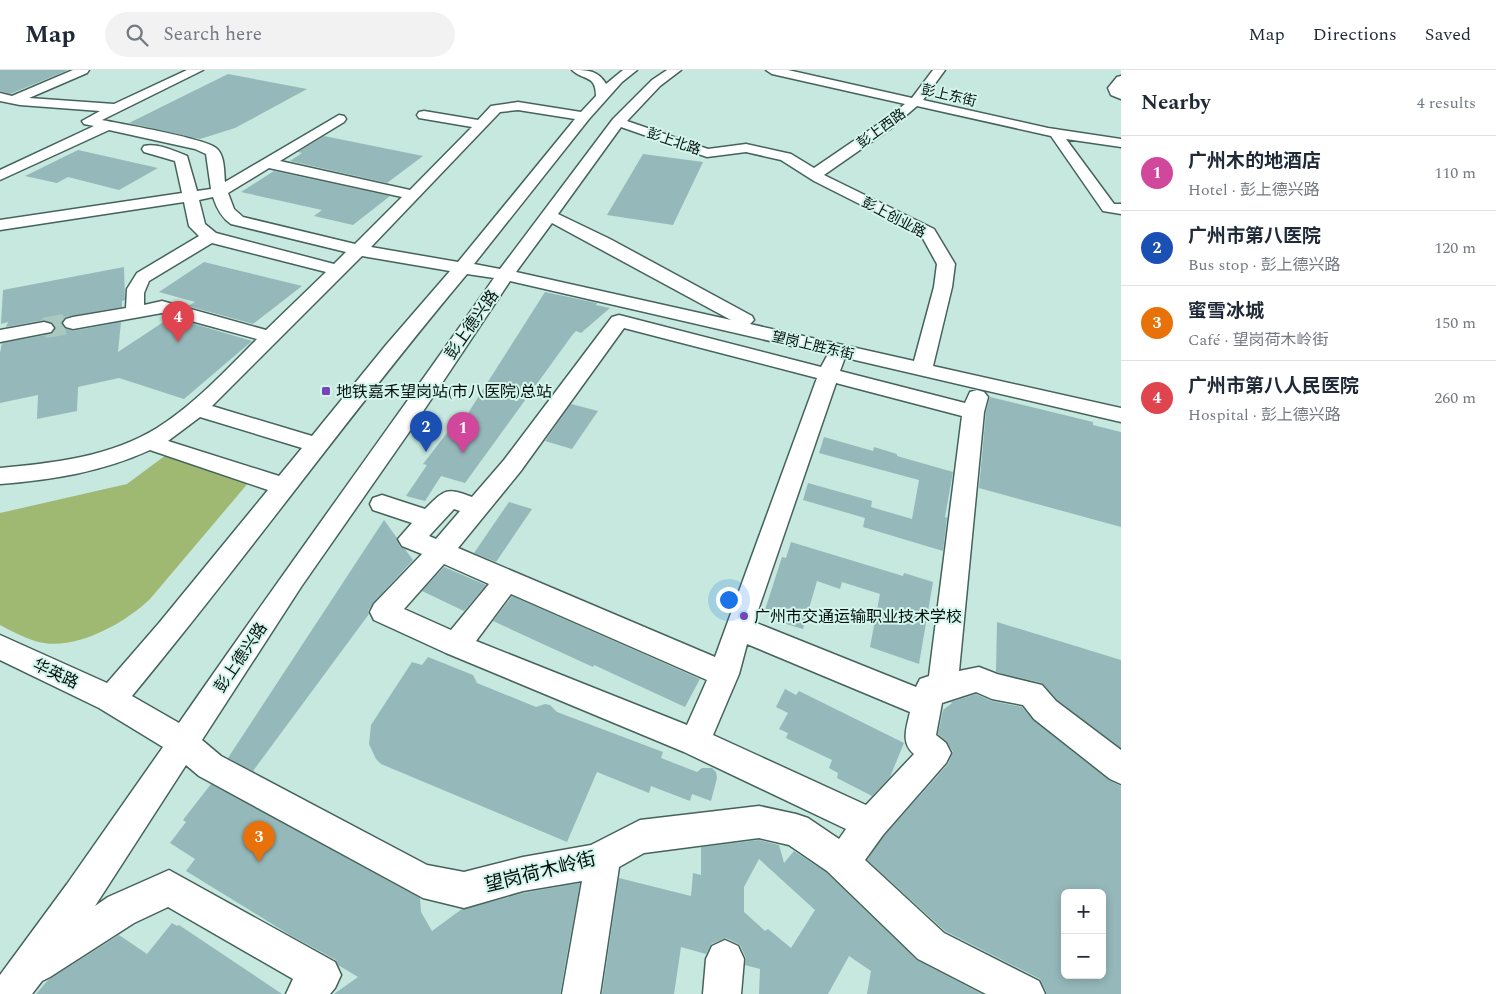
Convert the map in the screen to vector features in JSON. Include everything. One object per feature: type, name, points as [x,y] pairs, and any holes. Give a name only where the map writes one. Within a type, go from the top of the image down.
[{"type":"street","points":[[0,109],[11,99],[83,70]]},
{"type":"street","points":[[0,176],[88,128],[116,108],[197,70]]},
{"type":"street","points":[[578,70],[599,80],[602,87],[602,96]]},
{"type":"street","points":[[112,699],[286,487],[393,349],[462,268],[584,116],[618,79],[631,70]]},
{"type":"street","name":"彭上德兴路","points":[[17,983],[86,889],[182,742],[292,580],[548,215],[618,122],[656,83],[675,70]]},
{"type":"street","name":"彭上东街","points":[[772,70],[1055,133],[1121,143]]},
{"type":"street","name":"彭上西路","points":[[814,175],[885,126],[915,102],[939,70]]},
{"type":"street","points":[[1114,70],[1121,72]]},
{"type":"street","points":[[1121,80],[1114,88],[1115,92],[1121,95]]},
{"type":"street","points":[[17,83],[44,87]]},
{"type":"street","points":[[11,99],[116,108]]},
{"type":"street","points":[[0,476],[72,468],[105,460],[148,442],[197,409],[359,250],[496,109],[518,106],[584,116]]},
{"type":"street","points":[[424,115],[481,124]]},
{"type":"street","points":[[0,226],[219,192],[339,119]]},
{"type":"street","name":"彭上北路","points":[[618,122],[707,153],[746,148],[786,157],[814,175]]},
{"type":"street","name":"望岗上胜东街","points":[[88,128],[108,125],[206,148],[214,155],[219,192],[231,218],[308,239],[505,276],[1121,415]]},
{"type":"street","points":[[88,128],[178,157],[184,163],[197,226],[210,236],[338,270]]},
{"type":"street","points":[[1055,133],[1115,208]]},
{"type":"street","points":[[268,163],[412,195]]},
{"type":"street","name":"彭上创业路","points":[[814,175],[928,232],[946,264],[943,287],[922,370]]},
{"type":"street","points":[[548,215],[597,239],[774,336]]},
{"type":"street","points":[[254,248],[278,231]]},
{"type":"street","points":[[136,312],[133,296],[136,286],[143,277],[210,236]]},
{"type":"street","points":[[284,256],[308,239]]},
{"type":"street","points":[[73,323],[162,307],[270,337]]},
{"type":"street","points":[[871,824],[695,742],[456,645],[384,612],[440,552],[512,466],[619,321],[973,412]]},
{"type":"street","points":[[0,336],[44,328]]},
{"type":"street","points":[[695,742],[724,674],[738,628],[837,350]]},
{"type":"street","points":[[843,862],[871,824],[935,753],[920,740],[934,697],[973,412],[979,391],[1121,425]]},
{"type":"street","points":[[197,409],[317,445]]},
{"type":"street","points":[[148,442],[286,487]]},
{"type":"street","points":[[477,508],[450,498],[411,539],[724,674]]},
{"type":"street","points":[[382,504],[429,519]]},
{"type":"street","points":[[456,645],[506,581]]},
{"type":"street","points":[[738,628],[934,697],[969,680],[979,679],[992,686],[1032,694],[1045,710],[1121,769]]},
{"type":"street","name":"华英路","points":[[0,647],[112,699],[182,742]]},
{"type":"street","name":"望岗荷木岭街","points":[[182,742],[210,766],[423,881],[464,890],[523,874],[595,861],[640,837],[759,822],[796,830],[843,862],[931,946],[1026,994]]},
{"type":"street","points":[[581,994],[603,856]]},
{"type":"street","points":[[17,983],[121,910],[169,888],[322,975],[305,994]]},
{"type":"green space","points":[[166,455],[249,482],[150,599],[126,618],[97,634],[65,643],[49,644],[35,641],[0,625],[0,513],[127,484]]},
{"type":"building","points":[[0,70],[66,71],[10,94],[0,91]]},
{"type":"building","points":[[228,74],[307,89],[235,128],[200,139],[129,123]]},
{"type":"building","points":[[324,136],[423,156],[387,183],[290,161],[302,153],[298,152]]},
{"type":"building","points":[[78,150],[158,168],[119,190],[68,177],[57,183],[25,176]]},
{"type":"building","points":[[643,154],[703,162],[673,225],[607,215]]},
{"type":"building","points":[[274,171],[390,196],[353,225],[314,216],[322,210],[241,192]]},
{"type":"building","points":[[204,262],[302,286],[253,324],[188,306],[195,302],[159,292]]},
{"type":"building","points":[[124,267],[125,300],[122,301],[122,307],[65,317],[61,323],[64,328],[73,331],[121,322],[118,352],[171,317],[252,341],[184,399],[119,378],[78,387],[77,411],[37,419],[38,395],[0,403],[0,353],[2,343],[51,334],[56,328],[52,323],[45,320],[6,327],[8,322],[1,324],[3,290]]},
{"type":"building","points":[[545,292],[597,303],[596,305],[610,308],[581,333],[576,331],[573,334],[465,483],[441,476],[425,501],[406,496],[427,465],[423,464],[450,429],[456,431],[458,429]]},
{"type":"building","points":[[990,397],[1093,422],[1093,425],[1121,432],[1121,527],[979,488],[986,412]]},
{"type":"building","points":[[571,404],[598,411],[572,449],[545,441]]},
{"type":"building","points":[[824,437],[873,451],[874,447],[897,454],[897,456],[953,472],[945,517],[947,518],[943,551],[863,527],[865,518],[803,500],[808,483],[872,501],[871,507],[912,519],[919,480],[819,453]]},
{"type":"building","points":[[509,502],[532,509],[496,562],[474,553]]},
{"type":"building","points":[[384,520],[397,538],[400,547],[405,549],[413,560],[373,603],[368,611],[369,614],[253,771],[228,758]]},
{"type":"building","points":[[791,542],[903,576],[904,573],[933,582],[919,664],[870,647],[880,594],[842,582],[840,589],[817,581],[803,629],[773,620],[773,616],[764,613],[782,557],[786,558]]},
{"type":"building","points":[[444,567],[486,585],[464,611],[422,591]]},
{"type":"building","points":[[512,596],[700,679],[685,707],[493,621]]},
{"type":"building","points":[[997,622],[1121,660],[1121,748],[1057,700],[1042,683],[996,672]]},
{"type":"building","points":[[428,657],[473,675],[477,683],[536,707],[545,704],[550,705],[557,712],[663,752],[661,758],[697,772],[702,768],[712,768],[716,772],[717,778],[711,801],[692,794],[690,801],[651,786],[649,793],[597,772],[567,842],[381,764],[376,759],[369,744],[371,725],[412,662],[422,665]]},
{"type":"building","points":[[785,689],[796,695],[799,691],[904,743],[890,777],[872,796],[837,778],[838,773],[829,768],[832,760],[786,738],[788,733],[779,729],[788,713],[776,707]]},
{"type":"building","points":[[976,694],[992,701],[1022,707],[1033,720],[1109,780],[1121,786],[1121,994],[1047,994],[1040,979],[945,931],[867,860],[884,836],[948,764],[953,752],[947,742],[938,734],[943,710],[952,703]]},
{"type":"building","points":[[211,784],[420,898],[421,912],[432,931],[462,909],[523,893],[580,883],[560,994],[334,994],[358,977],[338,965],[336,960],[290,935],[186,871],[195,859],[170,843],[186,822],[183,820]]},
{"type":"building","points":[[759,840],[779,845],[784,863],[794,851],[826,872],[917,960],[982,994],[867,994],[871,971],[849,956],[828,994],[759,994],[760,969],[745,965],[746,958],[740,945],[726,938],[711,944],[706,954],[681,947],[674,994],[602,994],[619,878],[691,896],[693,873],[701,875],[701,847]],"holes":[[[759,859],[815,910],[791,948],[768,929],[765,931],[744,912],[744,887]]]},
{"type":"building","points":[[172,923],[177,926],[179,925],[282,994],[36,994],[48,980],[119,935],[147,954]]},
{"type":"tunnel","points":[[44,328],[73,323]]},
{"type":"place","name":"广州市第八人民医院","points":[[178,342]]},
{"type":"place","name":"地铁嘉禾望岗站(市八医院)总站","points":[[326,391]]},
{"type":"place","name":"广州市第八医院","points":[[426,452]]},
{"type":"place","name":"广州木的地酒店","points":[[463,453]]},
{"type":"place","name":"广州市交通运输职业技术学校","points":[[744,616]]},
{"type":"place","name":"蜜雪冰城","points":[[259,862]]}]
